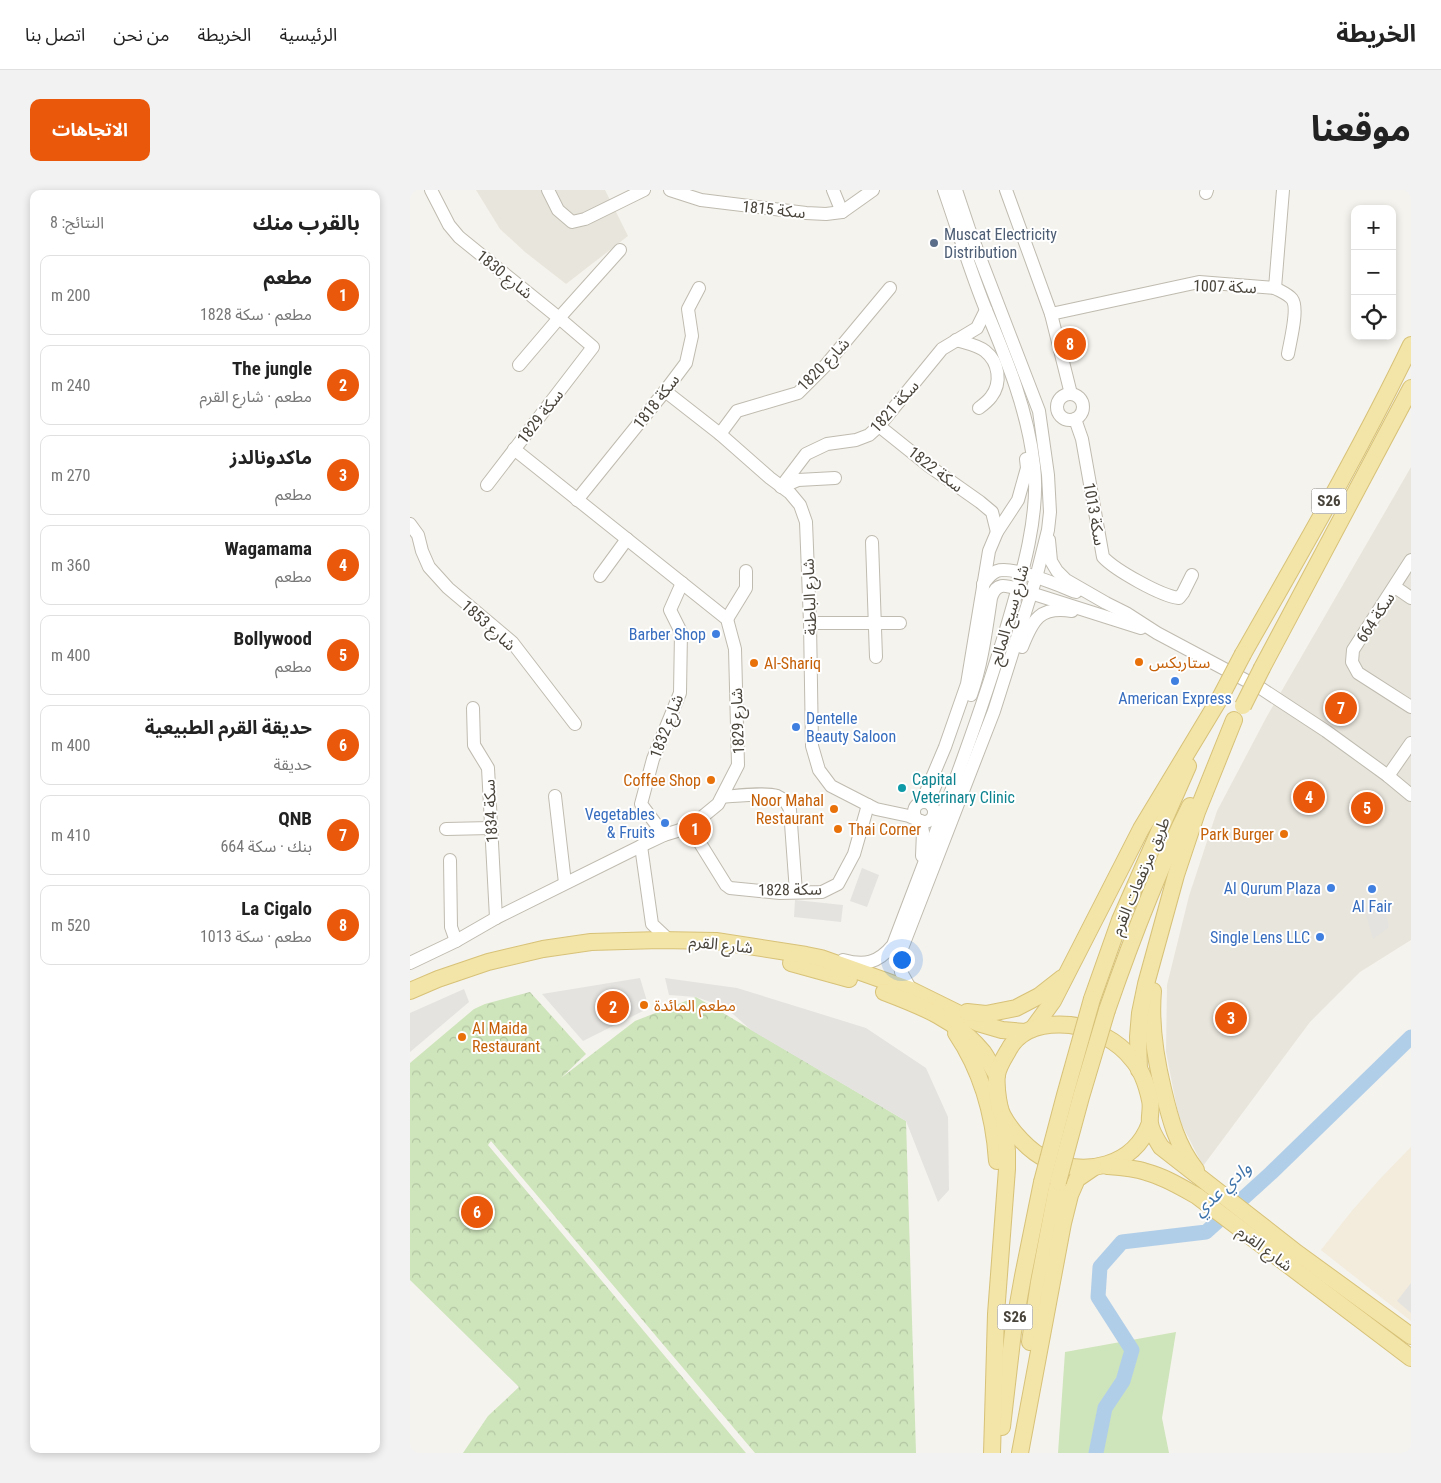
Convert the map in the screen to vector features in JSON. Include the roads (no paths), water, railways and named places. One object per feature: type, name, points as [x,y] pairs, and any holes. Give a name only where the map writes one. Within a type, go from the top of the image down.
[{"type":"main road","name":"طريق مرتفعات القرم","points":[[1018,1453],[1020,1413],[1039,1282],[1050,1182],[1065,1095],[1092,999],[1120,920],[1220,698],[1315,527],[1411,345]]},
{"type":"main road","name":"طريق مرتفعات القرم","points":[[999,1453],[1013,1332],[1023,1276],[1050,1182],[1081,1097],[1107,1010],[1130,943],[1178,829],[1411,388]]},
{"type":"main road","points":[[992,1453],[996,1314],[1001,1227],[1007,1168],[1007,1151],[1003,1116],[998,1098],[997,1075],[1010,1047],[1030,1030],[1048,1010],[1141,829],[1220,698]]},
{"type":"main road","points":[[1139,1070],[1138,1036],[1140,1013],[1146,984],[1176,875],[1197,812],[1238,713]]},
{"type":"main road","name":"شارع القرم","points":[[410,991],[488,962],[543,948],[591,942],[637,940],[716,941],[806,955],[849,967],[911,990],[945,1012],[984,1053],[997,1075]]},
{"type":"main road","points":[[1159,940],[1152,996],[1154,1050],[1172,1128],[1180,1146],[1207,1183]]},
{"type":"main road","name":"شارع القرم","points":[[410,1003],[444,988],[492,972],[546,958],[591,952],[651,950],[716,951],[798,964],[858,981],[1002,1030],[1030,1030]]},
{"type":"main road","points":[[1001,1227],[997,1154],[990,1113],[979,1077],[965,1046],[955,1032],[945,1012],[986,1014],[1016,1008],[1039,996],[1066,974]]},
{"type":"main road","points":[[1018,1453],[1070,1195],[1077,1179],[1127,1155],[1142,1141],[1150,1123],[1151,1110],[1143,1077],[1132,1058],[1114,1042],[1092,1030],[1082,1027],[1046,1024],[1030,1030]]},
{"type":"main road","points":[[1003,1116],[1020,1139],[1044,1158],[1070,1166],[1100,1167]]},
{"type":"main road","name":"شارع القرم","points":[[1150,1123],[1161,1148],[1297,1253],[1411,1336]]},
{"type":"main road","name":"شارع القرم","points":[[1100,1167],[1134,1169],[1147,1172],[1168,1180],[1197,1196],[1411,1358]]},
{"type":"street","name":"1830 شارع","points":[[431,190],[449,225],[459,237],[593,348]]},
{"type":"street","points":[[548,190],[558,210],[572,222],[585,219],[644,190]]},
{"type":"street","name":"سكة 1815","points":[[670,190],[701,200],[806,213],[826,214],[842,212]]},
{"type":"street","points":[[833,190],[842,212],[873,190]]},
{"type":"street","name":"شارع سيح المالح","points":[[806,955],[822,954],[854,963],[864,963],[875,960],[892,945],[941,819],[986,694],[1023,574],[1034,495],[1034,466],[1024,414],[944,190]]},
{"type":"street","name":"شارع سيح المالح","points":[[911,990],[900,972],[899,956],[1000,691],[1032,593],[1048,530],[1050,512],[1048,475],[1039,411],[969,229],[956,190]]},
{"type":"street","points":[[1006,190],[1051,314],[1071,394]]},
{"type":"street","name":"سكة 1007","points":[[1051,314],[1199,282],[1275,288],[1283,190]]},
{"type":"street","points":[[518,365],[620,250]]},
{"type":"street","name":"سكة 1818","points":[[577,500],[686,363],[692,336],[688,309],[699,288]]},
{"type":"street","name":"1820 شارع","points":[[720,434],[737,411],[798,392],[825,366],[890,288]]},
{"type":"street","points":[[1275,288],[1293,300],[1294,310],[1288,354]]},
{"type":"street","name":"سكة 1821","points":[[781,487],[806,454],[827,444],[856,440],[869,435],[879,426],[942,350],[976,328],[986,310]]},
{"type":"street","points":[[976,328],[997,334]]},
{"type":"street","points":[[956,340],[978,347],[991,356],[995,362],[998,379],[996,390],[991,398],[979,408]]},
{"type":"street","name":"سكة 1829","points":[[487,485],[593,348]]},
{"type":"street","points":[[1030,387],[1040,398],[1059,407],[1064,418],[1068,420],[1075,419],[1081,413],[1083,405],[1079,398],[1071,394],[1061,398],[1059,407],[1046,420],[1043,432]]},
{"type":"street","name":"شارع الباطنة","points":[[665,391],[790,493],[800,505],[806,522],[812,746],[819,770],[831,786],[868,805],[919,821]]},
{"type":"street","points":[[901,814],[922,805],[967,684],[989,551],[997,532],[1018,500],[1026,468],[1024,414]]},
{"type":"street","name":"سكة 1013","points":[[1075,419],[1082,439],[1103,556],[1109,564],[1169,597],[1179,598],[1192,575]]},
{"type":"street","name":"سكة 1822","points":[[879,426],[992,512]]},
{"type":"street","points":[[514,449],[728,619],[746,588],[746,570]]},
{"type":"street","points":[[781,487],[798,480],[834,478]]},
{"type":"street","points":[[997,532],[992,512],[1011,512]]},
{"type":"street","name":"شارع 1853","points":[[410,524],[418,534],[428,567],[448,588],[512,642],[575,724]]},
{"type":"street","points":[[1048,530],[1051,561],[1056,571],[1104,609]]},
{"type":"street","points":[[600,576],[627,539]]},
{"type":"street","points":[[872,542],[876,657]]},
{"type":"street","name":"سكة 664","points":[[1411,560],[1353,650],[1352,662],[1358,673],[1411,707]]},
{"type":"street","points":[[983,584],[989,576],[998,570],[1010,570],[1036,578],[1104,609]]},
{"type":"street","name":"1832 شارع","points":[[664,835],[641,804],[653,759],[680,693],[681,632],[670,610],[682,583]]},
{"type":"street","points":[[918,877],[923,848],[923,832],[919,821],[914,815],[933,791],[978,676],[993,592],[999,586],[1006,585],[1032,593],[1126,613],[1157,633],[1262,689],[1326,731],[1411,794]]},
{"type":"street","points":[[1395,587],[1411,598]]},
{"type":"street","points":[[1000,691],[1037,618],[1054,610],[1104,609]]},
{"type":"street","name":"1829 شارع","points":[[410,963],[456,942],[496,918],[565,883],[664,835],[690,826],[718,804],[738,766],[735,649],[728,619]]},
{"type":"street","points":[[810,623],[900,623]]},
{"type":"street","name":"سكة 1834","points":[[473,708],[474,744],[488,768],[496,918]]},
{"type":"street","points":[[1388,776],[1411,743]]},
{"type":"street","points":[[722,797],[768,794],[782,799],[788,804],[796,892]]},
{"type":"street","points":[[555,796],[565,883]]},
{"type":"street","name":"سكة 1828","points":[[690,826],[726,885],[730,888],[780,893],[822,892],[838,884],[854,854],[868,805]]},
{"type":"street","points":[[919,821],[927,821],[932,818],[934,812],[922,805]]},
{"type":"street","points":[[446,829],[491,828]]},
{"type":"street","points":[[641,846],[652,924],[669,940]]},
{"type":"street","points":[[450,860],[451,927],[456,942]]},
{"type":"street","points":[[637,940],[652,924]]},
{"type":"waterway","name":"وادي عدي","points":[[1096,1453],[1105,1408],[1123,1381],[1132,1350],[1098,1297],[1100,1267],[1122,1242],[1206,1232],[1271,1173],[1411,1037]]},
{"type":"place","name":"Muscat Electricity Distribution","points":[[934,243]]},
{"type":"place","name":"La Cigalo","points":[[1070,344]]},
{"type":"place","name":"Barber Shop","points":[[716,634]]},
{"type":"place","name":"ستاربكس","points":[[1139,662]]},
{"type":"place","name":"Al-Shariq","points":[[754,663]]},
{"type":"place","name":"American Express","points":[[1175,681]]},
{"type":"place","name":"QNB","points":[[1341,708]]},
{"type":"place","name":"Dentelle Beauty Saloon","points":[[796,727]]},
{"type":"place","name":"Coffee Shop","points":[[711,780]]},
{"type":"place","name":"Capital Veterinary Clinic","points":[[902,788]]},
{"type":"place","name":"Wagamama","points":[[1309,797]]},
{"type":"place","name":"Bollywood","points":[[1367,808]]},
{"type":"place","name":"Noor Mahal Restaurant","points":[[834,809]]},
{"type":"place","name":"Vegetables & Fruits","points":[[665,823]]},
{"type":"place","name":"مطعم","points":[[695,829]]},
{"type":"place","name":"Thai Corner","points":[[838,829]]},
{"type":"place","name":"Park Burger","points":[[1284,834]]},
{"type":"place","name":"Al Qurum Plaza","points":[[1331,888]]},
{"type":"place","name":"Al Fair","points":[[1372,889]]},
{"type":"place","name":"Single Lens LLC","points":[[1320,937]]},
{"type":"place","name":"مطعم المائدة","points":[[644,1005]]},
{"type":"place","name":"The jungle","points":[[613,1007]]},
{"type":"place","name":"ماكدونالدز","points":[[1231,1018]]},
{"type":"place","name":"Al Maida Restaurant","points":[[462,1037]]},
{"type":"place","name":"حديقة القرم الطبيعية","points":[[477,1212]]}]
